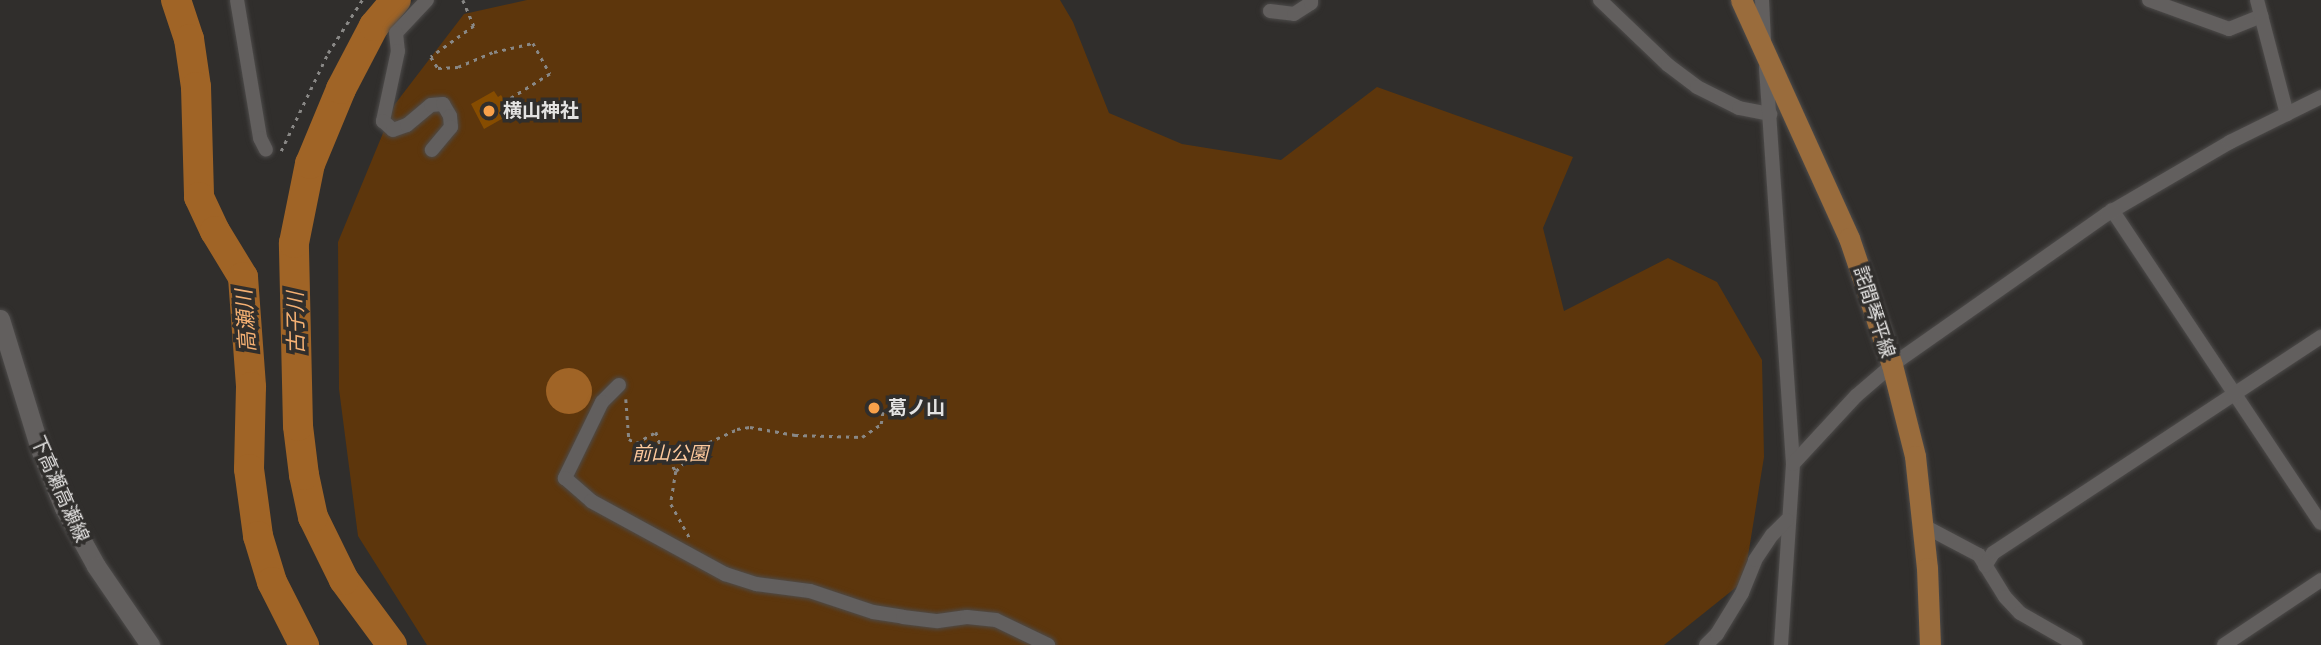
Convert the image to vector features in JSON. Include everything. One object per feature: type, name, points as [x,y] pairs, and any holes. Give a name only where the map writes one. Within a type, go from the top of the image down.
[{"type":"main road","name":"詫間琴平線","points":[[1741,0],[1849,238],[1892,365],[1915,456],[1930,645]]},
{"type":"main road","name":"下高瀬高瀬線","points":[[0,319],[40,449],[64,508],[96,566],[150,645]]},
{"type":"street","points":[[237,0],[260,138],[266,150]]},
{"type":"street","points":[[427,0],[396,33],[396,63],[383,121],[393,130],[407,125],[431,105],[443,104],[450,116],[451,127],[432,150]]},
{"type":"street","points":[[1270,11],[1294,14],[1311,3],[1311,0]]},
{"type":"street","points":[[1600,0],[1668,65],[1697,87],[1738,108],[1770,114]]},
{"type":"street","points":[[1762,0],[1793,464],[1787,520],[1781,645]]},
{"type":"street","points":[[2149,0],[2230,29],[2262,16]]},
{"type":"street","points":[[2257,0],[2287,114]]},
{"type":"street","points":[[1793,464],[1856,396],[1892,365],[2112,210],[2230,142],[2321,97]]},
{"type":"street","points":[[2112,210],[2321,523]]},
{"type":"street","points":[[1985,566],[1993,553],[2321,337]]},
{"type":"street","points":[[620,385],[602,402],[565,478],[591,501],[725,574],[756,584],[810,592],[873,612],[903,617],[938,621],[967,617],[996,620],[1048,645]]},
{"type":"street","points":[[1706,645],[1717,634],[1742,593],[1755,560],[1772,535],[1787,520]]},
{"type":"street","points":[[1922,525],[1979,555],[2005,597],[2020,613],[2076,645]]},
{"type":"street","points":[[2224,645],[2321,580]]},
{"type":"path","points":[[266,150],[274,155],[284,149],[328,54],[362,0]]},
{"type":"path","points":[[463,0],[474,26],[431,57],[438,68],[457,68],[494,52],[533,43],[550,74],[509,100]]},
{"type":"path","points":[[620,385],[627,401],[629,439],[636,443],[656,432],[663,453],[676,471]]},
{"type":"path","points":[[691,540],[671,504],[676,471],[701,446],[737,429],[750,427],[795,435],[862,437],[881,424],[883,410]]},
{"type":"green space","name":"前山公園","points":[[527,0],[1060,0],[1073,22],[1109,113],[1182,144],[1281,160],[1377,87],[1573,157],[1543,228],[1564,311],[1668,258],[1717,282],[1762,360],[1764,457],[1744,581],[1664,645],[427,645],[358,536],[339,389],[338,242],[395,104],[464,14]]},
{"type":"shaded area","points":[[569,368],[585,375],[592,391],[585,407],[569,414],[553,407],[546,391],[553,375]]},
{"type":"building","name":"横山神社","points":[[494,91],[498,97],[501,95],[508,107],[503,109],[507,116],[484,129],[471,104]]},
{"type":"waterway","name":"高瀬川","points":[[176,0],[189,39],[196,87],[199,197],[215,231],[243,277],[251,387],[249,469],[258,536],[272,582],[304,645]]},
{"type":"waterway","name":"古子川","points":[[392,645],[344,580],[313,517],[298,426],[294,243],[310,164],[341,89],[374,26],[396,0]]},
{"type":"place","name":"横山神社","points":[[489,111]]},
{"type":"place","name":"葛ノ山","points":[[874,408]]}]
